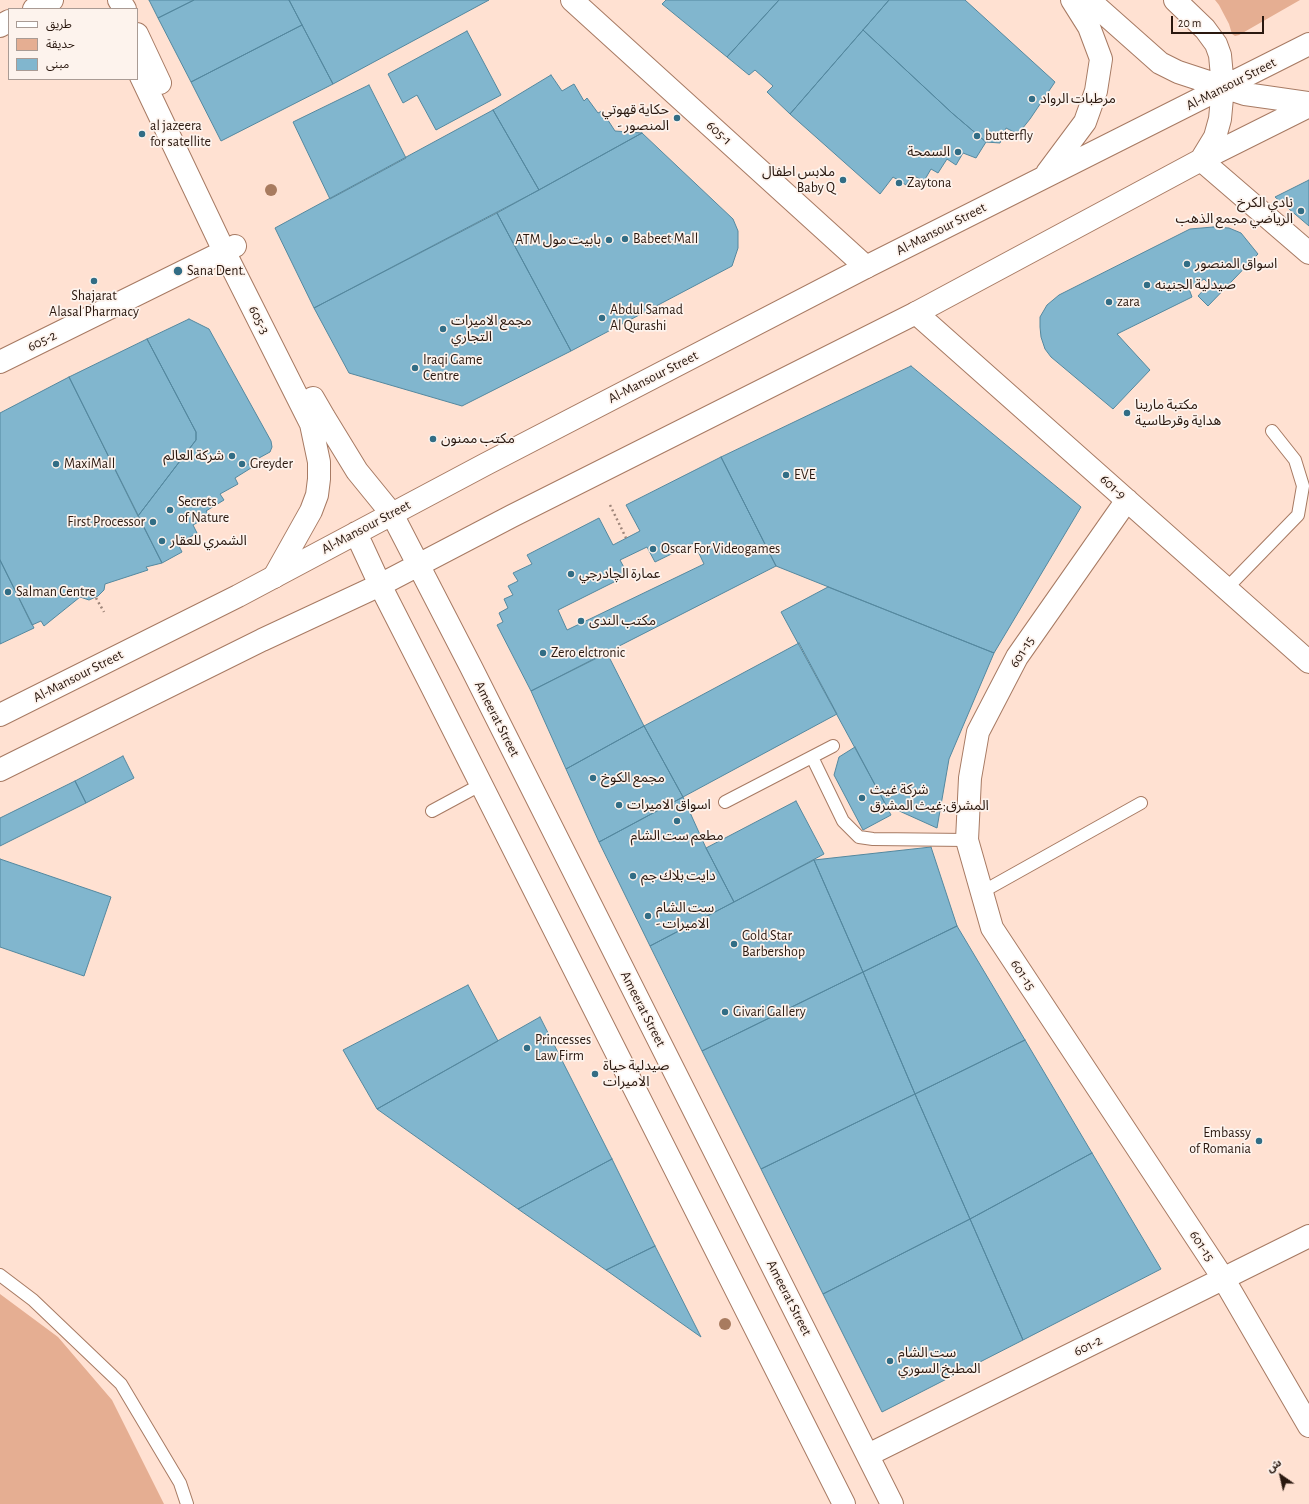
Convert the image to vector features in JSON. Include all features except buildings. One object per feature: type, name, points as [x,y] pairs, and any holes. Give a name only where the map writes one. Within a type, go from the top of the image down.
[{"type":"street","points":[[36,8],[52,0]]},
{"type":"street","name":"605-1","points":[[572,0],[866,267]]},
{"type":"street","points":[[1045,177],[1085,122],[1096,92],[1101,59],[1089,27],[1072,0]]},
{"type":"street","points":[[1089,0],[1160,63],[1178,72],[1251,95],[1309,103]]},
{"type":"street","points":[[1175,0],[1205,29],[1216,44],[1220,55],[1223,87],[1220,119],[1215,138],[1201,160]]},
{"type":"street","name":"605-3","points":[[138,36],[230,248],[312,424],[318,451],[319,479],[317,495],[311,510],[274,577]]},
{"type":"street","name":"Al-Mansour Street","points":[[0,715],[238,596],[486,464],[866,267],[1309,44]]},
{"type":"street","name":"605-3","points":[[138,70],[230,248],[324,417],[357,471],[392,514]]},
{"type":"street","points":[[0,770],[262,640],[418,566],[512,516],[916,313],[1201,160],[1309,106]]},
{"type":"street","points":[[1201,160],[1309,253]]},
{"type":"street","name":"605-2","points":[[0,362],[230,248]]},
{"type":"street","name":"601-9","points":[[916,313],[1309,662]]},
{"type":"street","name":"601-15","points":[[1127,500],[1017,657],[978,732],[970,778],[967,840],[992,928],[1223,1278],[1309,1426]]},
{"type":"street","name":"Ameerat Street","points":[[392,514],[475,674],[892,1504]]},
{"type":"street","points":[[356,533],[380,585],[482,784],[844,1504]]},
{"type":"street","name":"601-2","points":[[868,1455],[1309,1236]]},
{"type":"lane","points":[[1226,589],[1298,515],[1303,486],[1295,460],[1272,431]]},
{"type":"lane","points":[[725,802],[834,746]]},
{"type":"lane","points":[[812,757],[843,821],[859,837],[872,839],[967,840]]},
{"type":"lane","points":[[432,811],[482,784]]},
{"type":"lane","points":[[982,892],[1141,803]]},
{"type":"lane","points":[[0,1276],[33,1300],[122,1384],[180,1483],[187,1504]]},
{"type":"path","points":[[610,504],[626,538]]},
{"type":"path","points":[[96,598],[104,612]]},
{"type":"green space","points":[[1215,0],[1300,0],[1235,36],[1232,34],[1229,24]]},
{"type":"green space","points":[[0,1294],[58,1337],[112,1400],[164,1504],[0,1504]]},
{"type":"place","name":"مرطبات الرواد","points":[[1032,99]]},
{"type":"place","name":"حكاية قهوتي - المنصور","points":[[677,118]]},
{"type":"place","name":"al jazeera for satellite","points":[[142,134]]},
{"type":"place","name":"butterfly","points":[[977,136]]},
{"type":"place","name":"السمحة","points":[[958,152]]},
{"type":"place","name":"ملابس اطفال Baby Q","points":[[843,180]]},
{"type":"place","name":"Zaytona","points":[[899,183]]},
{"type":"place","name":"نادي الكرخ الرياضي مجمع الذهب","points":[[1301,211]]},
{"type":"place","name":"Babeet Mall","points":[[625,239]]},
{"type":"place","name":"ATM بابيت مول","points":[[609,240]]},
{"type":"place","name":"اسواق المنصور","points":[[1187,264]]},
{"type":"place","name":"Sana Dent.","points":[[178,271]]},
{"type":"place","name":"Shajarat Alasal Pharmacy","points":[[94,281]]},
{"type":"place","name":"صيدلية الجنينه","points":[[1147,285]]},
{"type":"place","name":"zara","points":[[1109,302]]},
{"type":"place","name":"Abdul Samad Al Qurashi","points":[[602,318]]},
{"type":"place","name":"مجمع الاميرات التجاري","points":[[443,329]]},
{"type":"place","name":"Iraqi Game Centre","points":[[415,368]]},
{"type":"place","name":"مكتبة مارينا هداية وقرطاسية","points":[[1127,413]]},
{"type":"place","name":"مكتب ممنون","points":[[433,439]]},
{"type":"place","name":"شركة العالم","points":[[232,456]]},
{"type":"place","name":"MaxiMall","points":[[56,464]]},
{"type":"place","name":"Greyder","points":[[242,464]]},
{"type":"place","name":"EVE","points":[[786,475]]},
{"type":"place","name":"Secrets of Nature","points":[[170,510]]},
{"type":"place","name":"First Processor","points":[[153,522]]},
{"type":"place","name":"الشمري للعقار","points":[[162,541]]},
{"type":"place","name":"Oscar For Videogames","points":[[653,549]]},
{"type":"place","name":"عمارة الچادرجي","points":[[571,574]]},
{"type":"place","name":"Salman Centre","points":[[8,592]]},
{"type":"place","name":"مكتب الندى","points":[[581,621]]},
{"type":"place","name":"Zero elctronic","points":[[543,653]]},
{"type":"place","name":"مجمع الكوخ","points":[[593,778]]},
{"type":"place","name":"شركة غيث المشرق;غيث المشرق","points":[[862,798]]},
{"type":"place","name":"اسواق الاميرات","points":[[619,805]]},
{"type":"place","name":"مطعم ست الشام","points":[[677,821]]},
{"type":"place","name":"دايت بلاك جم","points":[[633,876]]},
{"type":"place","name":"ست الشام - الاميرات","points":[[648,916]]},
{"type":"place","name":"Gold Star Barbershop","points":[[734,944]]},
{"type":"place","name":"Givari Gallery","points":[[725,1012]]},
{"type":"place","name":"Princesses Law Firm","points":[[527,1048]]},
{"type":"place","name":"صيدلية حياة الاميرات","points":[[595,1074]]},
{"type":"place","name":"Embassy of Romania","points":[[1259,1141]]},
{"type":"place","name":"ست الشام المطبخ السوري","points":[[890,1361]]}]
